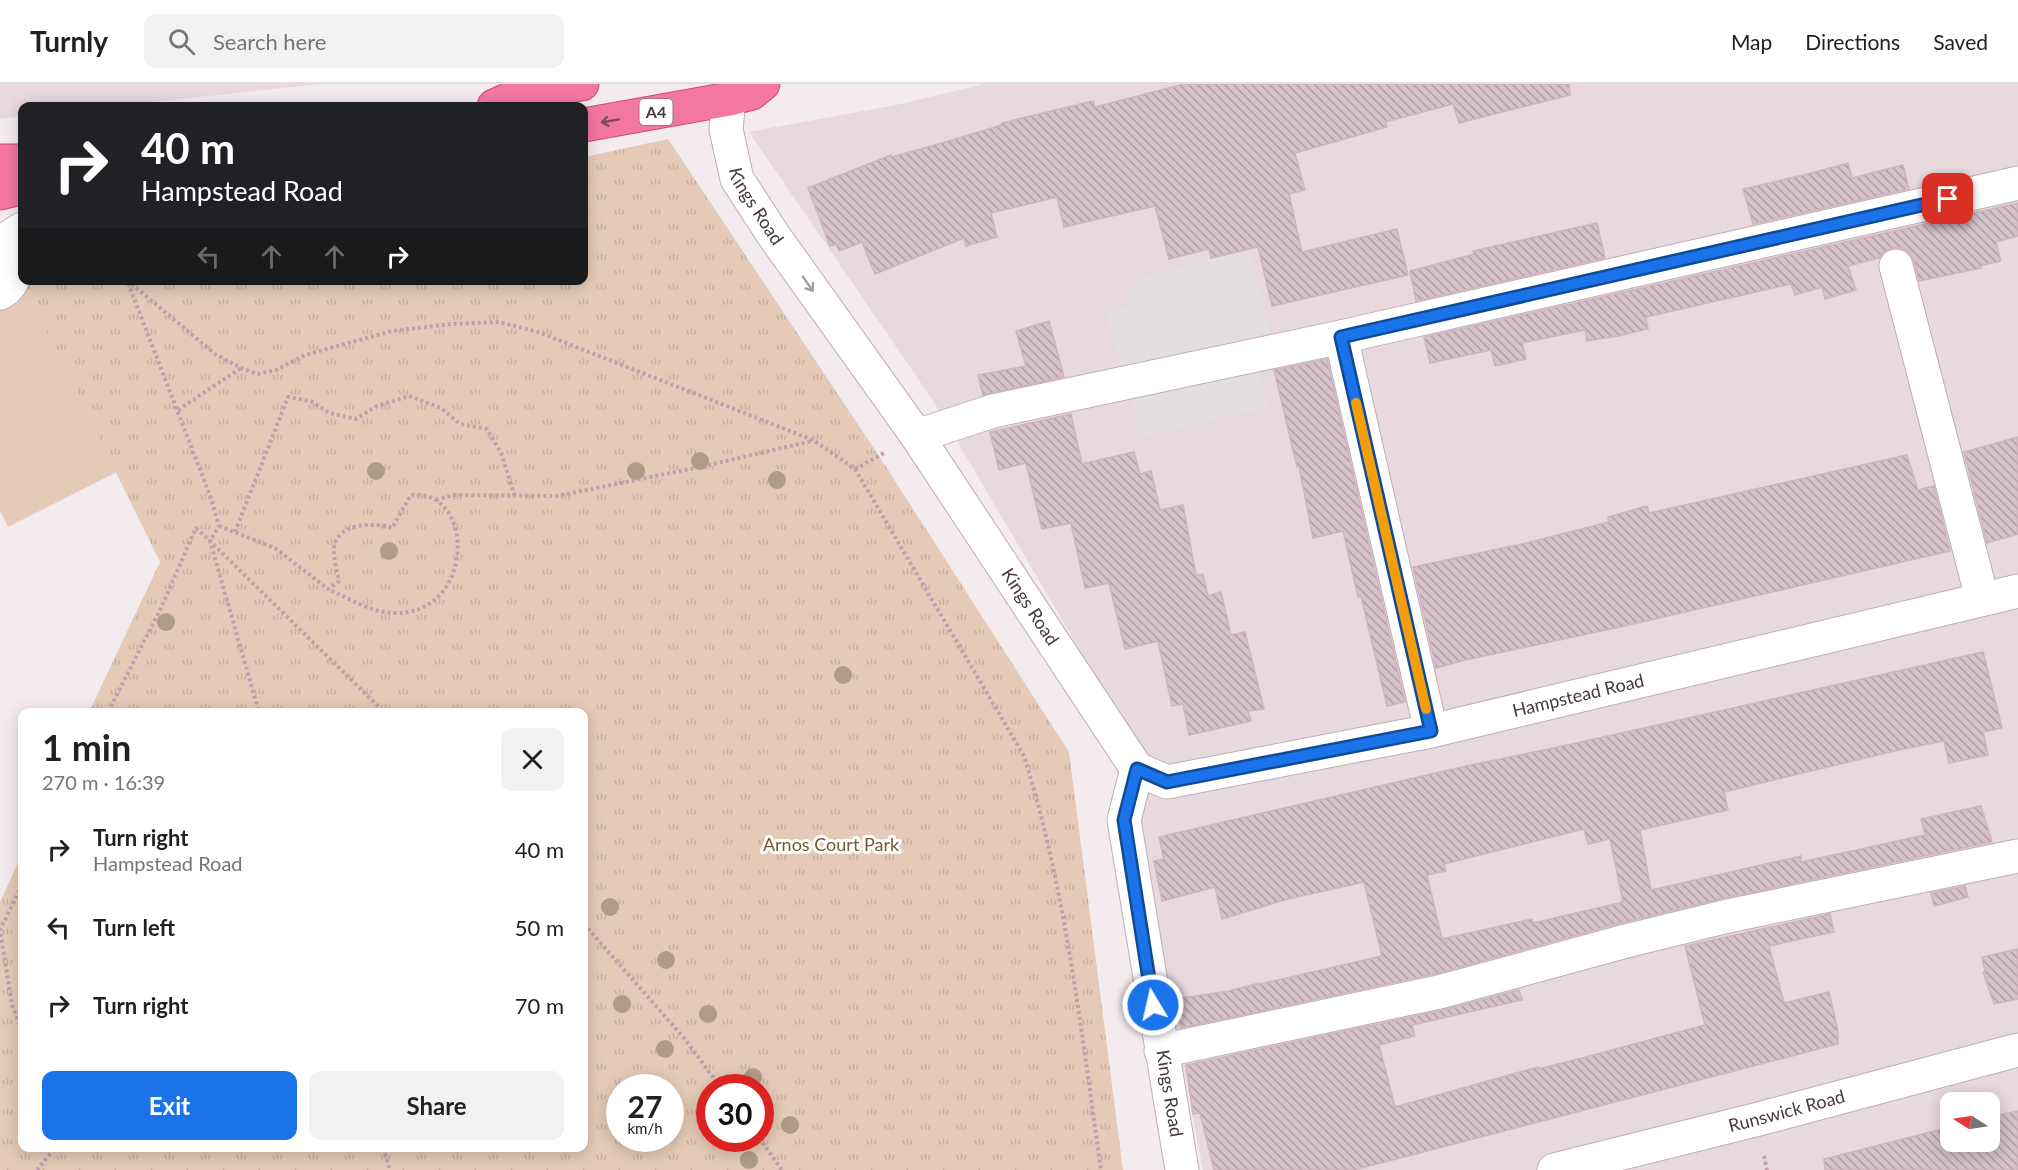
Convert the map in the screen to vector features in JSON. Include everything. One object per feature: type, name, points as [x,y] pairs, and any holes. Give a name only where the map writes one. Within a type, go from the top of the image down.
[{"type":"highway","points":[[503,102],[523,93],[582,84]]},
{"type":"highway","name":"A4","points":[[588,124],[729,99],[752,93],[763,84]]},
{"type":"highway","points":[[0,161],[18,160]]},
{"type":"highway","points":[[0,193],[18,189]]},
{"type":"street","name":"Kings Road","points":[[729,99],[726,129],[737,179],[774,236],[909,426],[1137,769],[1124,820],[1182,1170]]},
{"type":"street","points":[[909,426],[993,411],[1341,337],[2018,183]]},
{"type":"street","points":[[0,292],[4,291],[16,270],[11,236],[18,232]]},
{"type":"street","points":[[1896,266],[1982,598]]},
{"type":"street","points":[[1341,337],[1431,731]]},
{"type":"street","name":"Hampstead Road","points":[[1137,769],[1167,782],[1431,731],[2018,591]]},
{"type":"street","points":[[1161,1051],[1439,992],[1728,916],[2018,856]]},
{"type":"street","name":"Runswick Road","points":[[1554,1170],[1755,1120],[2018,1050]]},
{"type":"path","points":[[129,285],[211,498],[219,526],[210,541],[258,708]]},
{"type":"path","points":[[132,285],[215,354],[258,374],[276,370],[305,355],[392,331],[451,324],[499,322],[538,332],[813,440],[855,469],[1024,756],[1040,806],[1067,934],[1101,1170]]},
{"type":"path","points":[[178,410],[241,368]]},
{"type":"path","points":[[235,532],[288,397],[311,401],[329,413],[357,419],[377,406],[409,396],[441,408],[460,424],[487,429],[501,453],[515,497]]},
{"type":"path","points":[[855,469],[909,426]]},
{"type":"path","points":[[435,500],[453,495],[558,496],[700,467],[813,440]]},
{"type":"path","points":[[219,526],[274,548],[328,589],[368,608],[392,613],[414,610],[429,604],[440,596],[458,562],[458,539],[446,510],[435,500],[420,494],[411,495],[392,528],[368,524],[351,528],[338,536],[334,547],[339,581],[328,589]]},
{"type":"path","points":[[110,708],[160,610],[196,528],[380,708]]},
{"type":"path","points":[[18,893],[0,930],[12,1005],[18,1020]]},
{"type":"path","points":[[588,929],[684,1038],[711,1074]]},
{"type":"path","points":[[37,1170],[52,1152]]},
{"type":"path","points":[[384,1152],[390,1170]]},
{"type":"path","points":[[769,1152],[782,1170]]},
{"type":"shaded area","points":[[0,84],[321,84],[152,102],[18,102],[18,117],[0,119]]},
{"type":"shaded area","points":[[985,84],[2018,84],[2018,1170],[1203,1170],[1137,831],[1137,747],[934,402],[749,132],[896,105]]},
{"type":"shaded area","points":[[1250,250],[1270,333],[1122,370],[1106,312],[1131,306],[1127,281]]},
{"type":"shaded area","points":[[1257,361],[1268,407],[1140,437],[1129,391]]},
{"type":"green space","name":"Arnos Court Park","points":[[668,139],[879,456],[1069,752],[1123,1170],[0,1170],[0,902],[18,863],[18,1152],[588,1152],[588,708],[91,708],[160,562],[25,287],[26,285],[588,285],[588,156]]},
{"type":"green space","points":[[25,287],[117,472],[8,527],[0,511],[0,300]]},
{"type":"building","points":[[1184,84],[1569,84],[1570,95],[1459,123],[1453,104],[1385,122],[1387,127],[1295,153],[1305,190],[1289,194],[1302,252],[1397,229],[1408,275],[1272,306],[1258,247],[1211,258],[1209,249],[1169,259],[1155,206],[1064,227],[1057,197],[991,213],[997,237],[966,246],[964,238],[875,274],[862,242],[839,251],[836,244],[830,246],[808,188],[891,155],[892,157],[949,141],[1002,125],[1002,123],[1093,101],[1095,107]]},
{"type":"building","points":[[1848,163],[1852,178],[1903,165],[1909,189],[1753,224],[1743,189]]},
{"type":"building","points":[[2018,203],[2018,236],[1996,242],[2001,261],[1980,266],[1981,268],[1919,281],[1910,253],[1902,248],[1892,248],[1883,252],[1879,258],[1848,266],[1856,290],[1825,299],[1822,287],[1795,295],[1791,284],[1646,317],[1648,329],[1618,336],[1587,341],[1585,330],[1522,343],[1526,359],[1495,366],[1491,350],[1430,363],[1424,337]]},
{"type":"building","points":[[1597,223],[1605,258],[1416,301],[1410,271],[1474,254],[1473,251]]},
{"type":"building","points":[[1049,321],[1064,377],[983,395],[978,375],[1026,366],[1016,331]]},
{"type":"building","points":[[1327,359],[1405,702],[1387,706],[1343,531],[1313,538],[1299,466],[1297,467],[1274,370]]},
{"type":"building","points":[[1071,414],[1082,464],[1134,452],[1140,474],[1151,471],[1160,510],[1183,505],[1196,575],[1203,574],[1208,596],[1221,592],[1231,635],[1245,632],[1264,709],[1248,711],[1251,721],[1189,735],[1183,704],[1172,706],[1158,641],[1125,649],[1109,583],[1085,588],[1071,523],[1042,529],[1026,463],[999,470],[990,432]]},
{"type":"building","points":[[2018,437],[2018,534],[1987,543],[1964,452]]},
{"type":"building","points":[[1907,455],[1918,490],[1934,486],[1950,551],[1436,668],[1413,567],[1526,543],[1609,522],[1608,517],[1647,506],[1649,513]]},
{"type":"building","points":[[1983,652],[2002,728],[1983,732],[1988,755],[1949,763],[1944,741],[1903,749],[1724,792],[1728,810],[1640,830],[1651,890],[1801,856],[1801,862],[1925,835],[1921,819],[1981,806],[1992,842],[1724,898],[1621,923],[1435,974],[1181,1028],[1176,999],[1229,991],[1382,956],[1364,882],[1288,899],[1222,919],[1215,887],[1162,901],[1154,861],[1164,859],[1159,837]],"holes":[[[1584,829],[1588,844],[1610,839],[1623,902],[1533,923],[1532,919],[1442,939],[1427,875],[1446,871],[1444,864]]]},
{"type":"building","points":[[1965,886],[1968,897],[1934,906],[1931,893]]},
{"type":"building","points":[[1830,914],[1834,932],[1769,946],[1784,1003],[1829,992],[1838,1031],[1838,1044],[1354,1170],[1214,1170],[1200,1113],[1193,1114],[1186,1065],[1443,1010],[1519,990],[1522,1000],[1412,1025],[1415,1036],[1379,1045],[1395,1107],[1538,1067],[1538,1069],[1582,1058],[1705,1025],[1685,946]]},
{"type":"building","points":[[2018,949],[2018,999],[1994,1004],[1983,972],[1985,972],[1982,957]]},
{"type":"building","points":[[2018,1111],[2018,1170],[1825,1170],[1824,1159],[1940,1130],[1940,1152],[2000,1152],[2000,1115]]},
{"type":"slow traffic","points":[[1356,403],[1426,709]]},
{"type":"route","points":[[1153,1005],[1124,820],[1137,769],[1167,782],[1431,731],[1341,337],[1948,199]]}]
